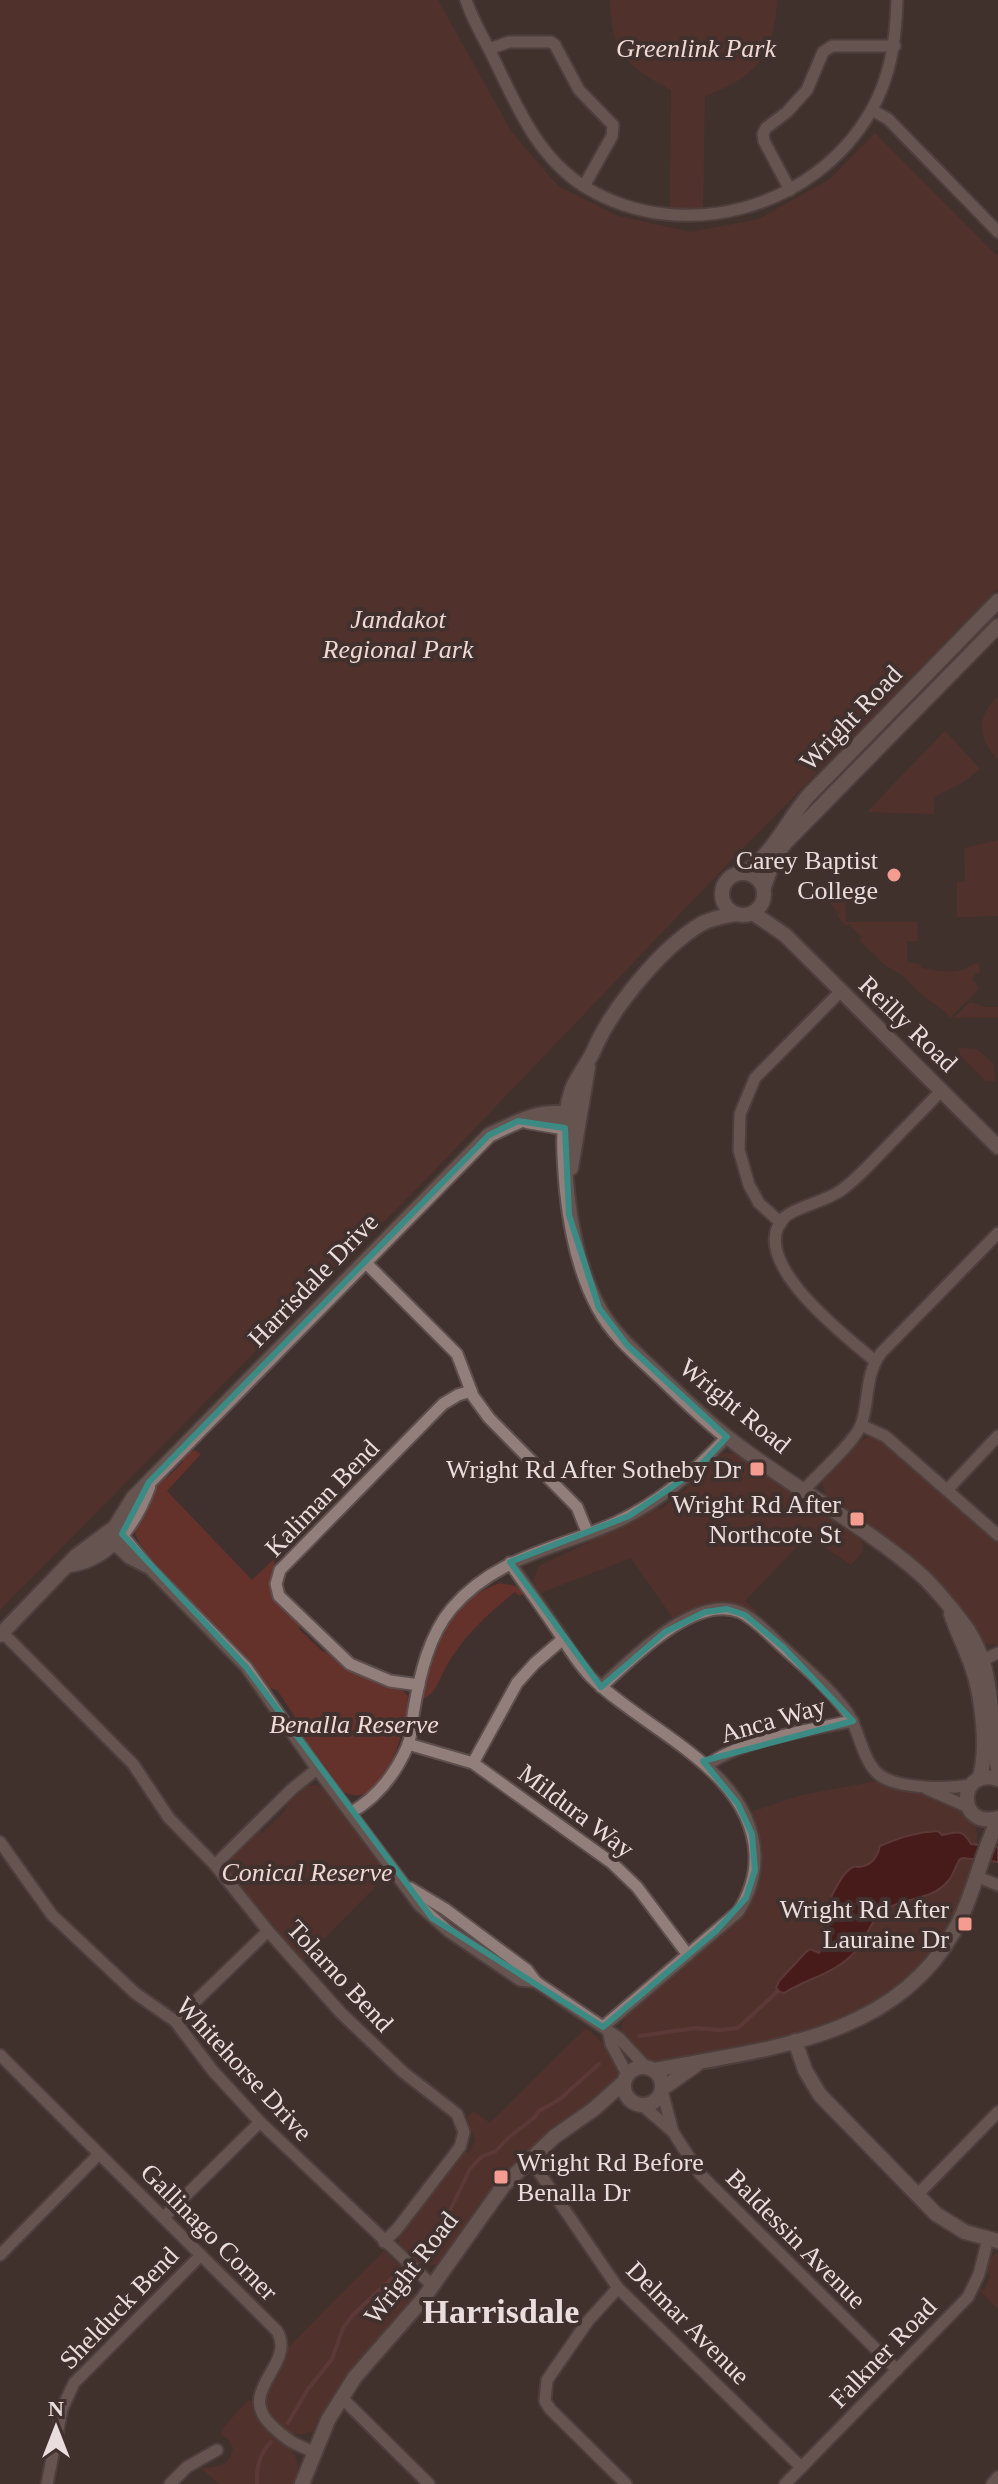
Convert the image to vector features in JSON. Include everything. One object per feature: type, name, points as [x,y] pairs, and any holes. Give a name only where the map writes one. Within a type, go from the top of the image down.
[{"type":"street","points":[[466,0],[531,133],[552,159],[584,186],[619,203],[683,216],[710,215],[761,203],[813,175],[849,143],[872,110],[885,82],[895,46],[897,0]]},
{"type":"street","points":[[489,49],[509,42],[551,42],[579,90],[613,125],[612,136],[584,186]]},
{"type":"street","points":[[790,190],[764,141],[766,128],[787,112],[807,90],[827,48],[895,46]]},
{"type":"street","points":[[872,110],[888,119],[997,230]]},
{"type":"street","name":"Wright Road","points":[[968,1807],[967,1796],[983,1766],[977,1663],[970,1634],[932,1585],[902,1559],[727,1437],[694,1410],[612,1329],[599,1308],[581,1261],[569,1215],[567,1188],[572,1121],[589,1062],[615,1012],[642,977],[682,938],[705,922],[722,898],[728,879],[744,873],[765,857],[785,824],[809,795],[998,601]]},
{"type":"street","name":"Wright Road","points":[[705,922],[753,913],[762,904],[775,856],[787,841],[998,626]]},
{"type":"street","points":[[953,647],[963,661]]},
{"type":"street","points":[[744,873],[757,878],[764,893]]},
{"type":"street","name":"Reilly Road","points":[[764,893],[785,935]]},
{"type":"street","points":[[722,898],[727,908],[736,914]]},
{"type":"street","name":"Reilly Road","points":[[753,913],[785,935],[998,1147]]},
{"type":"street","points":[[781,1223],[759,1203],[749,1185],[739,1150],[740,1114],[755,1078],[840,992]]},
{"type":"street","points":[[875,1361],[799,1293],[778,1253],[777,1235],[781,1223],[791,1213],[842,1190],[941,1091]]},
{"type":"street","name":"Harrisdale Drive","points":[[1,1634],[76,1556],[114,1535],[141,1504],[149,1482],[489,1135],[518,1121],[548,1112],[572,1121]]},
{"type":"street","points":[[803,1491],[852,1439],[861,1425],[875,1361],[998,1233]]},
{"type":"street","points":[[365,1262],[457,1354],[471,1391],[489,1418],[577,1507],[588,1534]]},
{"type":"street","name":"Kaliman Bend","points":[[419,1685],[390,1681],[350,1664],[279,1596],[276,1579],[280,1570],[443,1404],[471,1391]]},
{"type":"street","points":[[861,1425],[885,1436],[998,1535]]},
{"type":"street","points":[[947,1490],[998,1436]]},
{"type":"street","points":[[350,1813],[364,1806],[382,1789],[408,1744],[419,1685],[433,1639],[446,1615],[474,1586],[510,1563],[629,1516],[694,1472],[727,1437]]},
{"type":"street","points":[[114,1535],[246,1667],[317,1769],[432,1918],[520,1980],[536,1982],[610,2036],[625,2054],[661,2078],[662,2090]]},
{"type":"street","points":[[510,1563],[585,1670],[601,1687],[707,1766],[726,1786],[746,1818],[754,1843],[755,1870],[738,1912],[688,1955],[610,2036]]},
{"type":"street","points":[[601,1687],[665,1632],[705,1612],[727,1609],[745,1615],[833,1695],[853,1721],[871,1766],[879,1774],[889,1780],[950,1787],[989,1777],[998,1779]]},
{"type":"street","name":"Tolarno Bend","points":[[1,1634],[133,1764],[169,1818],[215,1865],[268,1931],[341,2013],[403,2072],[461,2120],[464,2132],[460,2147],[384,2242]]},
{"type":"street","points":[[473,1763],[517,1683],[563,1639]]},
{"type":"street","points":[[977,1663],[998,1653]]},
{"type":"street","name":"Wright Road","points":[[977,1663],[990,1687],[998,1768]]},
{"type":"street","name":"Anca Way","points":[[707,1766],[721,1756],[785,1735],[853,1721]]},
{"type":"street","name":"Mildura Way","points":[[408,1744],[473,1763],[624,1873],[688,1955]]},
{"type":"street","points":[[215,1865],[292,1789],[317,1769]]},
{"type":"street","points":[[920,1785],[968,1807],[979,1818],[989,1821],[998,1819]]},
{"type":"street","points":[[979,1818],[985,1846]]},
{"type":"street","points":[[626,2078],[635,2068],[700,2062],[823,2034],[875,2011],[912,1983],[952,1936],[980,1872],[985,1846],[998,1819]]},
{"type":"street","name":"Whitehorse Drive","points":[[0,1842],[52,1915],[135,1993],[175,2021],[213,2071],[260,2122],[433,2286]]},
{"type":"street","points":[[980,1872],[998,1885]]},
{"type":"street","points":[[175,2021],[268,1931]]},
{"type":"street","points":[[795,2041],[805,2070],[820,2095],[936,2214],[965,2232],[993,2240]]},
{"type":"street","points":[[625,2054],[624,2090],[636,2103],[654,2102],[662,2090],[700,2062]]},
{"type":"street","name":"Gallinago Corner","points":[[0,2055],[280,2336],[281,2353],[261,2391],[261,2412],[290,2442],[314,2452]]},
{"type":"street","name":"Wright Road","points":[[302,2484],[328,2420],[341,2397],[433,2286],[504,2185],[554,2137],[594,2109],[626,2078]]},
{"type":"street","name":"Baldessin Avenue","points":[[662,2090],[673,2132],[700,2174],[897,2370]]},
{"type":"street","name":"Wright Road","points":[[594,2109],[636,2103]]},
{"type":"street","name":"Baldessin Avenue","points":[[636,2103],[673,2132]]},
{"type":"street","points":[[918,2194],[998,2112]]},
{"type":"street","points":[[164,2217],[260,2122]]},
{"type":"street","points":[[0,2255],[99,2154]]},
{"type":"street","name":"Delmar Avenue","points":[[530,2159],[618,2288],[801,2467]]},
{"type":"street","name":"Falkner Road","points":[[785,2484],[968,2297],[993,2240]]},
{"type":"street","name":"Shelduck Bend","points":[[47,2484],[62,2409],[74,2383],[201,2255]]},
{"type":"street","points":[[618,2288],[588,2321],[551,2374],[545,2397],[550,2409],[626,2484]]},
{"type":"street","points":[[341,2397],[429,2484]]},
{"type":"street","points":[[170,2484],[187,2467],[217,2450]]},
{"type":"street","points":[[992,2484],[998,2477]]},
{"type":"highlighted area","points":[[518,1121],[552,1124],[565,1128],[569,1215],[599,1308],[627,1345],[727,1437],[694,1472],[629,1516],[510,1562],[601,1687],[665,1632],[705,1612],[727,1609],[745,1615],[783,1647],[853,1721],[703,1761],[738,1804],[752,1834],[755,1870],[746,1898],[716,1931],[603,2027],[432,1918],[246,1667],[122,1534],[149,1482],[489,1135]]},
{"type":"green space","name":"Jandakot Regional Park","points":[[0,0],[438,0],[511,131],[558,186],[618,216],[691,232],[759,219],[830,179],[875,133],[998,257],[998,588],[436,1169],[0,1610]]},
{"type":"green space","name":"Greenlink Park","points":[[610,0],[777,0],[772,35],[759,62],[737,81],[705,96],[703,209],[670,208],[671,90],[643,73],[624,56],[614,33]]},
{"type":"green space","points":[[998,697],[998,760],[986,744],[982,728],[985,712]]},
{"type":"green space","points":[[945,731],[980,769],[934,797],[934,814],[867,812]]},
{"type":"green space","points":[[998,840],[998,916],[957,917],[957,882],[965,881],[964,848]]},
{"type":"green space","points":[[830,883],[845,883],[846,922],[917,922],[918,941],[907,941],[907,962],[937,971],[962,970],[979,963],[980,973],[975,974],[973,980],[979,989],[950,1018],[902,975],[885,965],[860,941],[862,937],[849,924],[846,926],[837,915],[841,911],[838,912],[829,902],[831,899],[828,901],[825,898]]},
{"type":"green space","points":[[970,1002],[998,1007],[998,1018],[954,1018]]},
{"type":"green space","points":[[959,1048],[977,1049],[994,1064],[995,1081],[986,1081],[960,1055]]},
{"type":"green space","points":[[870,1437],[882,1441],[998,1543],[998,1645],[985,1643],[976,1635],[956,1601],[927,1570],[826,1496],[823,1482],[827,1472],[851,1448]]},
{"type":"green space","name":"Benalla Reserve","points":[[194,1450],[201,1454],[167,1491],[252,1580],[274,1559],[273,1589],[300,1623],[299,1629],[323,1652],[329,1652],[354,1672],[403,1691],[408,1696],[405,1721],[395,1753],[381,1781],[371,1790],[361,1795],[342,1792],[294,1724],[295,1717],[277,1690],[269,1688],[247,1657],[166,1576],[140,1543],[135,1525],[144,1503],[162,1477],[169,1476],[183,1462],[183,1455]]},
{"type":"green space","points":[[726,1453],[737,1454],[860,1539],[863,1550],[859,1556],[851,1565],[807,1536],[745,1601],[757,1612],[753,1613],[722,1603],[695,1610],[674,1620],[631,1558],[538,1594],[533,1580],[539,1566],[625,1525],[655,1507],[661,1509],[688,1488],[687,1483]]},
{"type":"green space","points":[[500,1583],[516,1586],[524,1593],[520,1596],[515,1592],[476,1627],[451,1658],[434,1690],[423,1699],[432,1663],[446,1629],[468,1602]]},
{"type":"green space","points":[[878,1781],[956,1805],[973,1819],[976,1826],[976,1852],[968,1885],[949,1926],[923,1963],[900,1984],[858,2012],[814,2029],[678,2060],[654,2061],[641,2054],[624,2035],[622,2023],[626,2016],[731,1924],[753,1894],[759,1877],[760,1859],[751,1812],[802,1795]]},
{"type":"green space","name":"Conical Reserve","points":[[316,1785],[326,1790],[388,1874],[302,1961],[230,1877],[229,1870],[237,1851],[257,1831],[263,1833],[286,1810],[286,1803],[304,1787]]},
{"type":"green space","points":[[586,2028],[614,2056],[618,2070],[613,2083],[546,2135],[511,2169],[480,2205],[438,2264],[422,2265],[408,2259],[400,2248],[400,2232],[462,2153],[469,2152],[475,2141],[467,2117],[473,2111],[490,2123]]},
{"type":"green space","points":[[384,2251],[410,2278],[414,2299],[348,2374],[314,2430],[298,2434],[281,2428],[269,2414],[266,2397],[287,2349]]},
{"type":"green space","points":[[998,2252],[998,2309],[979,2290],[985,2289],[990,2276],[986,2272],[988,2266]]},
{"type":"green space","points":[[248,2400],[253,2401],[264,2425],[296,2458],[298,2469],[295,2484],[219,2484],[201,2468],[217,2466],[229,2459],[233,2448],[221,2434]]},
{"type":"shaded area","points":[[938,1831],[942,1835],[961,1833],[971,1844],[998,1847],[998,1862],[960,1859],[950,1879],[941,1888],[882,1912],[858,1948],[838,1966],[784,1993],[776,1988],[805,1953],[810,1949],[819,1953],[825,1940],[822,1922],[826,1909],[848,1870],[871,1863],[880,1846],[908,1836]]},
{"type":"waterway","points":[[639,2036],[696,2028],[738,2028],[778,1991]]},
{"type":"waterway","points":[[418,2252],[443,2225],[470,2169],[481,2157],[496,2151],[539,2111],[560,2099],[599,2064]]},
{"type":"waterway","points":[[288,2423],[308,2389],[332,2359],[343,2328],[394,2276]]},
{"type":"waterway","points":[[257,2484],[260,2461],[271,2442]]},
{"type":"place","name":"Carey Baptist College","points":[[894,875]]},
{"type":"place","name":"Wright Rd After Sotheby Dr","points":[[757,1469]]},
{"type":"place","name":"Wright Rd After Northcote St","points":[[857,1519]]},
{"type":"place","name":"Wright Rd After Lauraine Dr","points":[[965,1924]]},
{"type":"place","name":"Wright Rd Before Benalla Dr","points":[[501,2177]]},
{"type":"district","name":"Harrisdale","points":[[501,2311]]}]
